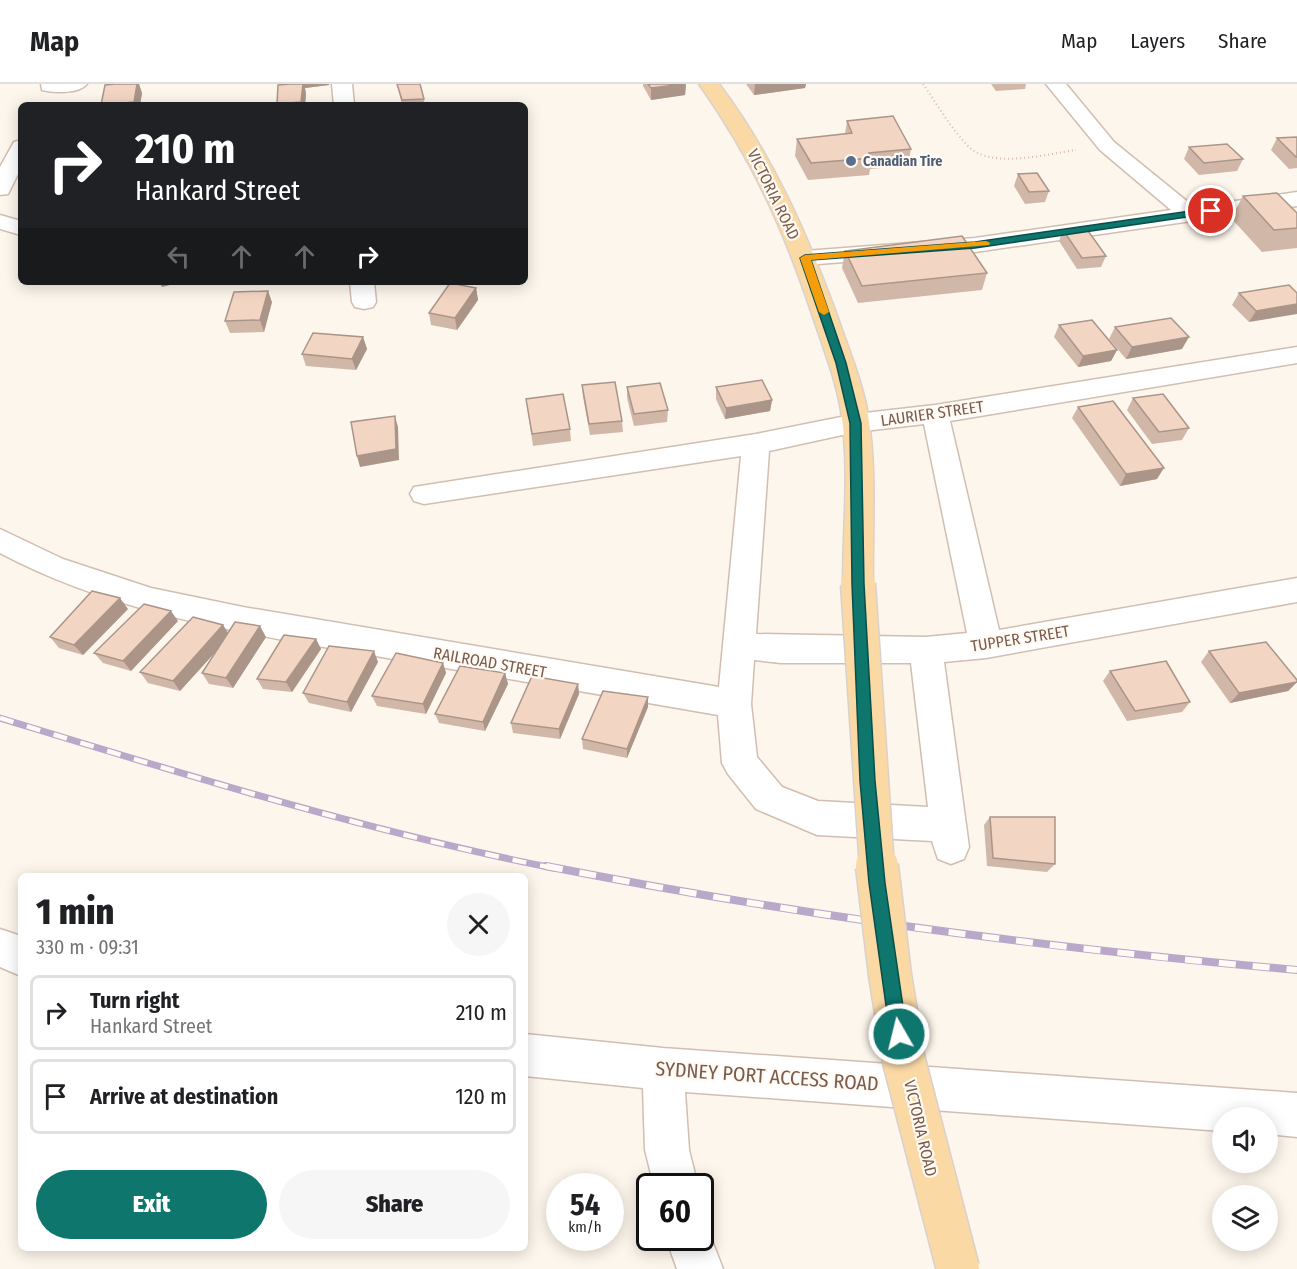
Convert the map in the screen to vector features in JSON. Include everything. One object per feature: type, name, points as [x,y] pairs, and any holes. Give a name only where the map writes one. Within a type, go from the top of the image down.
[{"type":"main road","name":"VICTORIA ROAD","points":[[709,84],[733,114],[755,153],[805,258],[841,363],[856,423],[858,584],[869,792],[877,883],[895,1010],[935,1190],[958,1269]]},
{"type":"street","points":[[41,102],[49,85],[77,84]]},
{"type":"street","points":[[342,84],[344,102]]},
{"type":"street","points":[[1056,84],[1107,146],[1188,213]]},
{"type":"street","points":[[0,189],[18,152]]},
{"type":"street","points":[[805,258],[975,245],[1297,199]]},
{"type":"street","name":"LAURIER STREET","points":[[424,494],[756,444],[856,423],[935,414],[1297,355]]},
{"type":"street","points":[[935,414],[986,645]]},
{"type":"street","points":[[756,444],[741,646],[734,704],[740,763],[769,798],[817,818],[950,836],[926,650]]},
{"type":"street","name":"RAILROAD STREET","points":[[0,540],[52,567],[150,600],[243,620],[734,704]]},
{"type":"street","name":"TUPPER STREET","points":[[741,646],[781,650],[926,650],[986,645],[1297,590]]},
{"type":"street","points":[[0,948],[18,955]]},
{"type":"street","name":"SYDNEY PORT ACCESS ROAD","points":[[528,1055],[663,1069],[1297,1114]]},
{"type":"street","points":[[663,1069],[667,1150],[673,1173]]},
{"type":"street","points":[[694,1251],[700,1269]]},
{"type":"path","points":[[923,84],[968,147],[991,158],[1008,160],[1107,146]]},
{"type":"building","points":[[137,84],[134,102],[102,102],[105,85]]},
{"type":"building","points":[[303,84],[301,102],[277,102],[278,85]]},
{"type":"building","points":[[397,84],[420,84],[424,99],[402,100]]},
{"type":"building","points":[[648,84],[683,84],[651,88]]},
{"type":"building","points":[[893,116],[911,149],[869,153],[872,158],[811,163],[797,139],[852,133],[847,121]]},
{"type":"building","points":[[1297,137],[1297,157],[1277,138]]},
{"type":"building","points":[[1227,144],[1243,159],[1204,163],[1189,147]]},
{"type":"building","points":[[1037,173],[1049,191],[1029,192],[1018,174]]},
{"type":"building","points":[[1277,193],[1297,213],[1297,228],[1274,230],[1243,196]]},
{"type":"building","points":[[1086,228],[1106,256],[1082,258],[1063,230]]},
{"type":"building","points":[[962,236],[987,273],[862,286],[845,251]]},
{"type":"building","points":[[449,285],[476,288],[455,318],[429,313]]},
{"type":"building","points":[[1289,285],[1297,293],[1297,304],[1256,311],[1239,293]]},
{"type":"building","points":[[268,291],[260,320],[225,321],[234,292]]},
{"type":"building","points":[[1171,318],[1189,337],[1132,347],[1115,327]]},
{"type":"building","points":[[1092,320],[1117,350],[1083,356],[1059,325]]},
{"type":"building","points":[[313,333],[363,337],[352,359],[302,354]]},
{"type":"building","points":[[762,380],[772,400],[726,408],[716,387]]},
{"type":"building","points":[[615,382],[622,421],[589,424],[582,385]]},
{"type":"building","points":[[660,383],[668,410],[634,414],[627,387]]},
{"type":"building","points":[[563,394],[570,429],[532,434],[526,399]]},
{"type":"building","points":[[1163,394],[1189,428],[1159,432],[1133,398]]},
{"type":"building","points":[[1113,401],[1164,468],[1126,474],[1078,407]]},
{"type":"building","points":[[395,416],[396,449],[357,456],[351,422]]},
{"type":"building","points":[[92,591],[120,598],[74,645],[50,637]]},
{"type":"building","points":[[144,604],[171,611],[123,661],[94,653]]},
{"type":"building","points":[[193,617],[223,625],[173,681],[140,672]]},
{"type":"building","points":[[235,622],[260,626],[226,678],[202,673]]},
{"type":"building","points":[[284,635],[316,639],[286,682],[257,679]]},
{"type":"building","points":[[1266,642],[1297,682],[1239,693],[1209,651]]},
{"type":"building","points":[[329,646],[374,651],[347,702],[303,693]]},
{"type":"building","points":[[396,653],[443,663],[423,704],[372,696]]},
{"type":"building","points":[[1166,661],[1190,702],[1135,711],[1110,671]]},
{"type":"building","points":[[460,666],[505,673],[483,722],[435,714]]},
{"type":"building","points":[[532,676],[578,684],[559,729],[511,723]]},
{"type":"building","points":[[603,691],[648,697],[627,749],[582,739]]},
{"type":"building","points":[[990,817],[1055,817],[1055,864],[993,858]]},
{"type":"railway","points":[[0,718],[344,819],[553,868]]},
{"type":"railway","points":[[546,866],[826,915],[1108,951],[1297,970]]},
{"type":"slow traffic","points":[[824,312],[805,258],[986,243]]},
{"type":"place","name":"Canadian Tire","points":[[851,161]]},
{"type":"route","points":[[899,1034],[877,883],[868,781],[858,584],[856,423],[841,363],[805,258],[975,245],[1211,211]]}]
